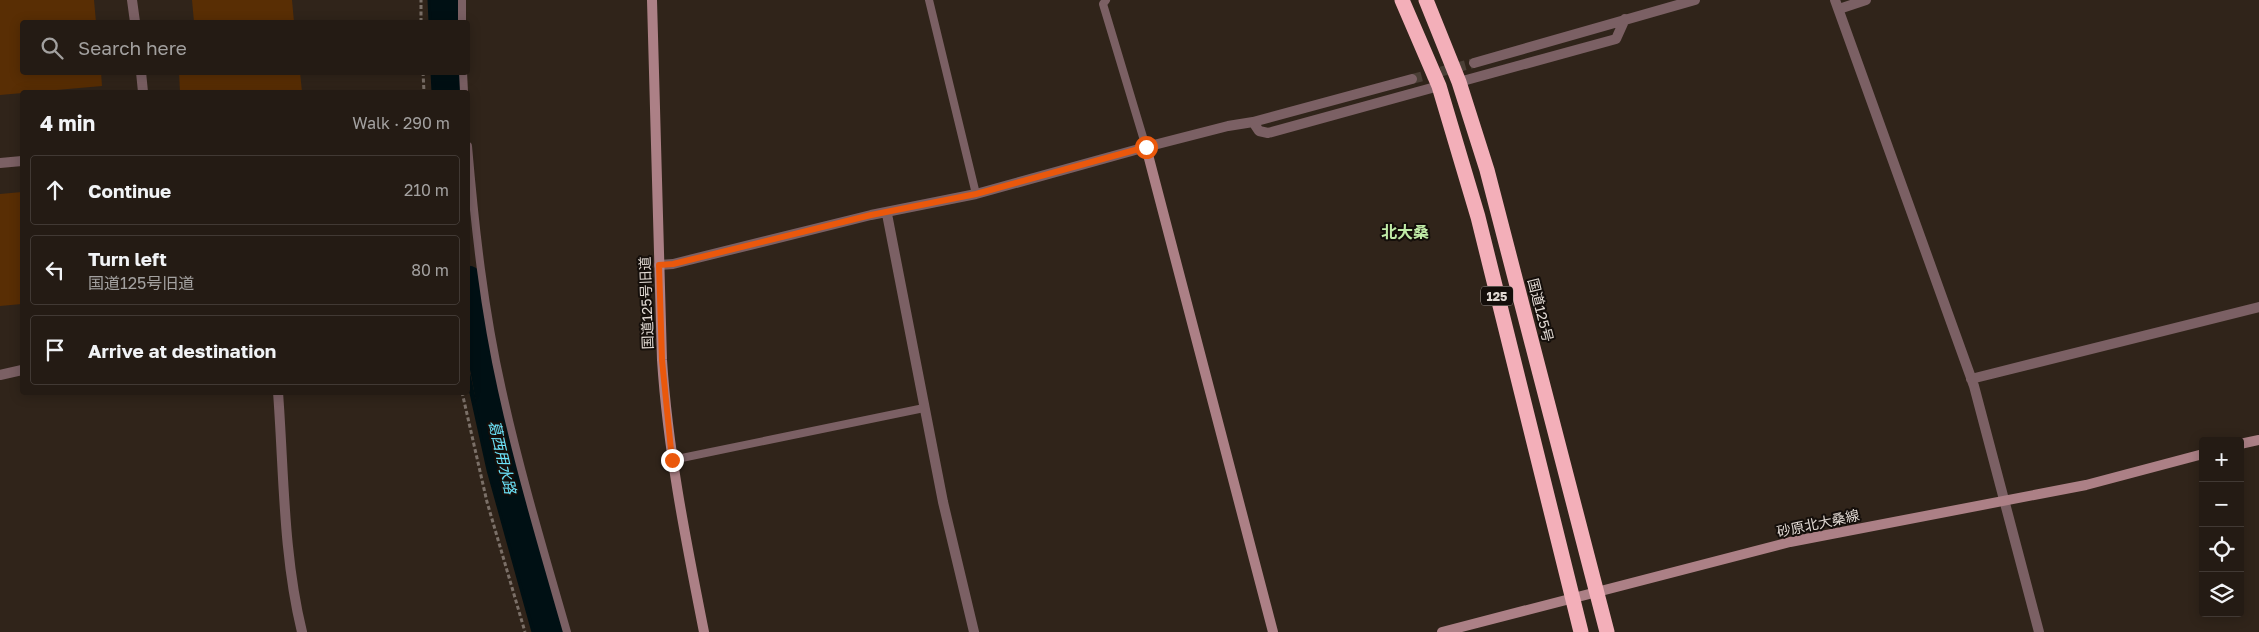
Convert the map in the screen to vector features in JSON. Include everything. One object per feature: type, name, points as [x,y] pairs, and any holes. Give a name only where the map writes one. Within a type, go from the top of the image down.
[{"type":"highway","name":"125","points":[[1402,0],[1439,86],[1478,217],[1581,632]]},
{"type":"highway","name":"国道125号","points":[[1426,0],[1442,34],[1487,170],[1607,632]]},
{"type":"street","points":[[132,0],[135,20]]},
{"type":"street","name":"国道125号旧道","points":[[652,0],[662,360],[672,460],[704,632]]},
{"type":"street","points":[[1474,62],[1625,18],[1696,0]]},
{"type":"street","points":[[1866,0],[1837,4],[1971,379],[2039,632]]},
{"type":"street","points":[[1459,82],[1616,39],[1625,18]]},
{"type":"street","points":[[141,75],[144,90]]},
{"type":"street","points":[[659,265],[673,264],[871,215],[887,214],[976,194],[1146,147],[1228,126],[1253,122],[1412,79]]},
{"type":"street","points":[[1253,122],[1259,131],[1268,133],[1439,86]]},
{"type":"street","points":[[1146,147],[1274,632]]},
{"type":"street","points":[[0,163],[20,161]]},
{"type":"street","points":[[887,214],[943,502],[974,632]]},
{"type":"street","points":[[1971,379],[2259,307]]},
{"type":"street","points":[[0,375],[20,370]]},
{"type":"street","points":[[278,395],[285,510],[296,607],[302,632]]},
{"type":"street","points":[[2244,443],[2259,440]]},
{"type":"street","name":"砂原北大桑線","points":[[1442,632],[1790,542],[2120,478],[2199,455]]},
{"type":"lane","points":[[462,0],[462,20]]},
{"type":"lane","points":[[929,0],[976,194]]},
{"type":"lane","points":[[1106,0],[1102,4],[1146,147]]},
{"type":"lane","points":[[463,75],[464,90]]},
{"type":"lane","points":[[470,165],[484,296],[501,389],[522,476],[567,632]]},
{"type":"lane","points":[[672,460],[924,408]]},
{"type":"path","points":[[421,0],[421,20]]},
{"type":"path","points":[[423,75],[424,90]]},
{"type":"path","points":[[463,395],[487,502],[525,632]]},
{"type":"building","points":[[0,0],[94,0],[96,20],[20,20],[20,75],[101,75],[102,86],[57,90],[20,90],[20,93],[0,95]]},
{"type":"building","points":[[192,0],[292,0],[294,20],[194,20]]},
{"type":"building","points":[[179,75],[300,75],[302,90],[180,90]]},
{"type":"building","points":[[20,192],[20,304],[0,306],[0,194]]},
{"type":"waterway","points":[[430,0],[431,20]]},
{"type":"waterway","name":"葛西用水路","points":[[445,0],[446,20]]},
{"type":"waterway","points":[[433,75],[434,90]]},
{"type":"waterway","name":"葛西用水路","points":[[449,75],[450,90]]},
{"type":"waterway","name":"葛西用水路","points":[[470,291],[502,462],[550,632]]},
{"type":"waterway","points":[[470,384],[489,470],[534,632]]},
{"type":"tunnel","points":[[1412,79],[1474,63]]},
{"type":"district","name":"北大桑","points":[[1405,232]]},
{"type":"route","points":[[672,460],[665,409],[659,265],[673,264],[871,215],[887,214],[976,194],[1146,147]]}]
